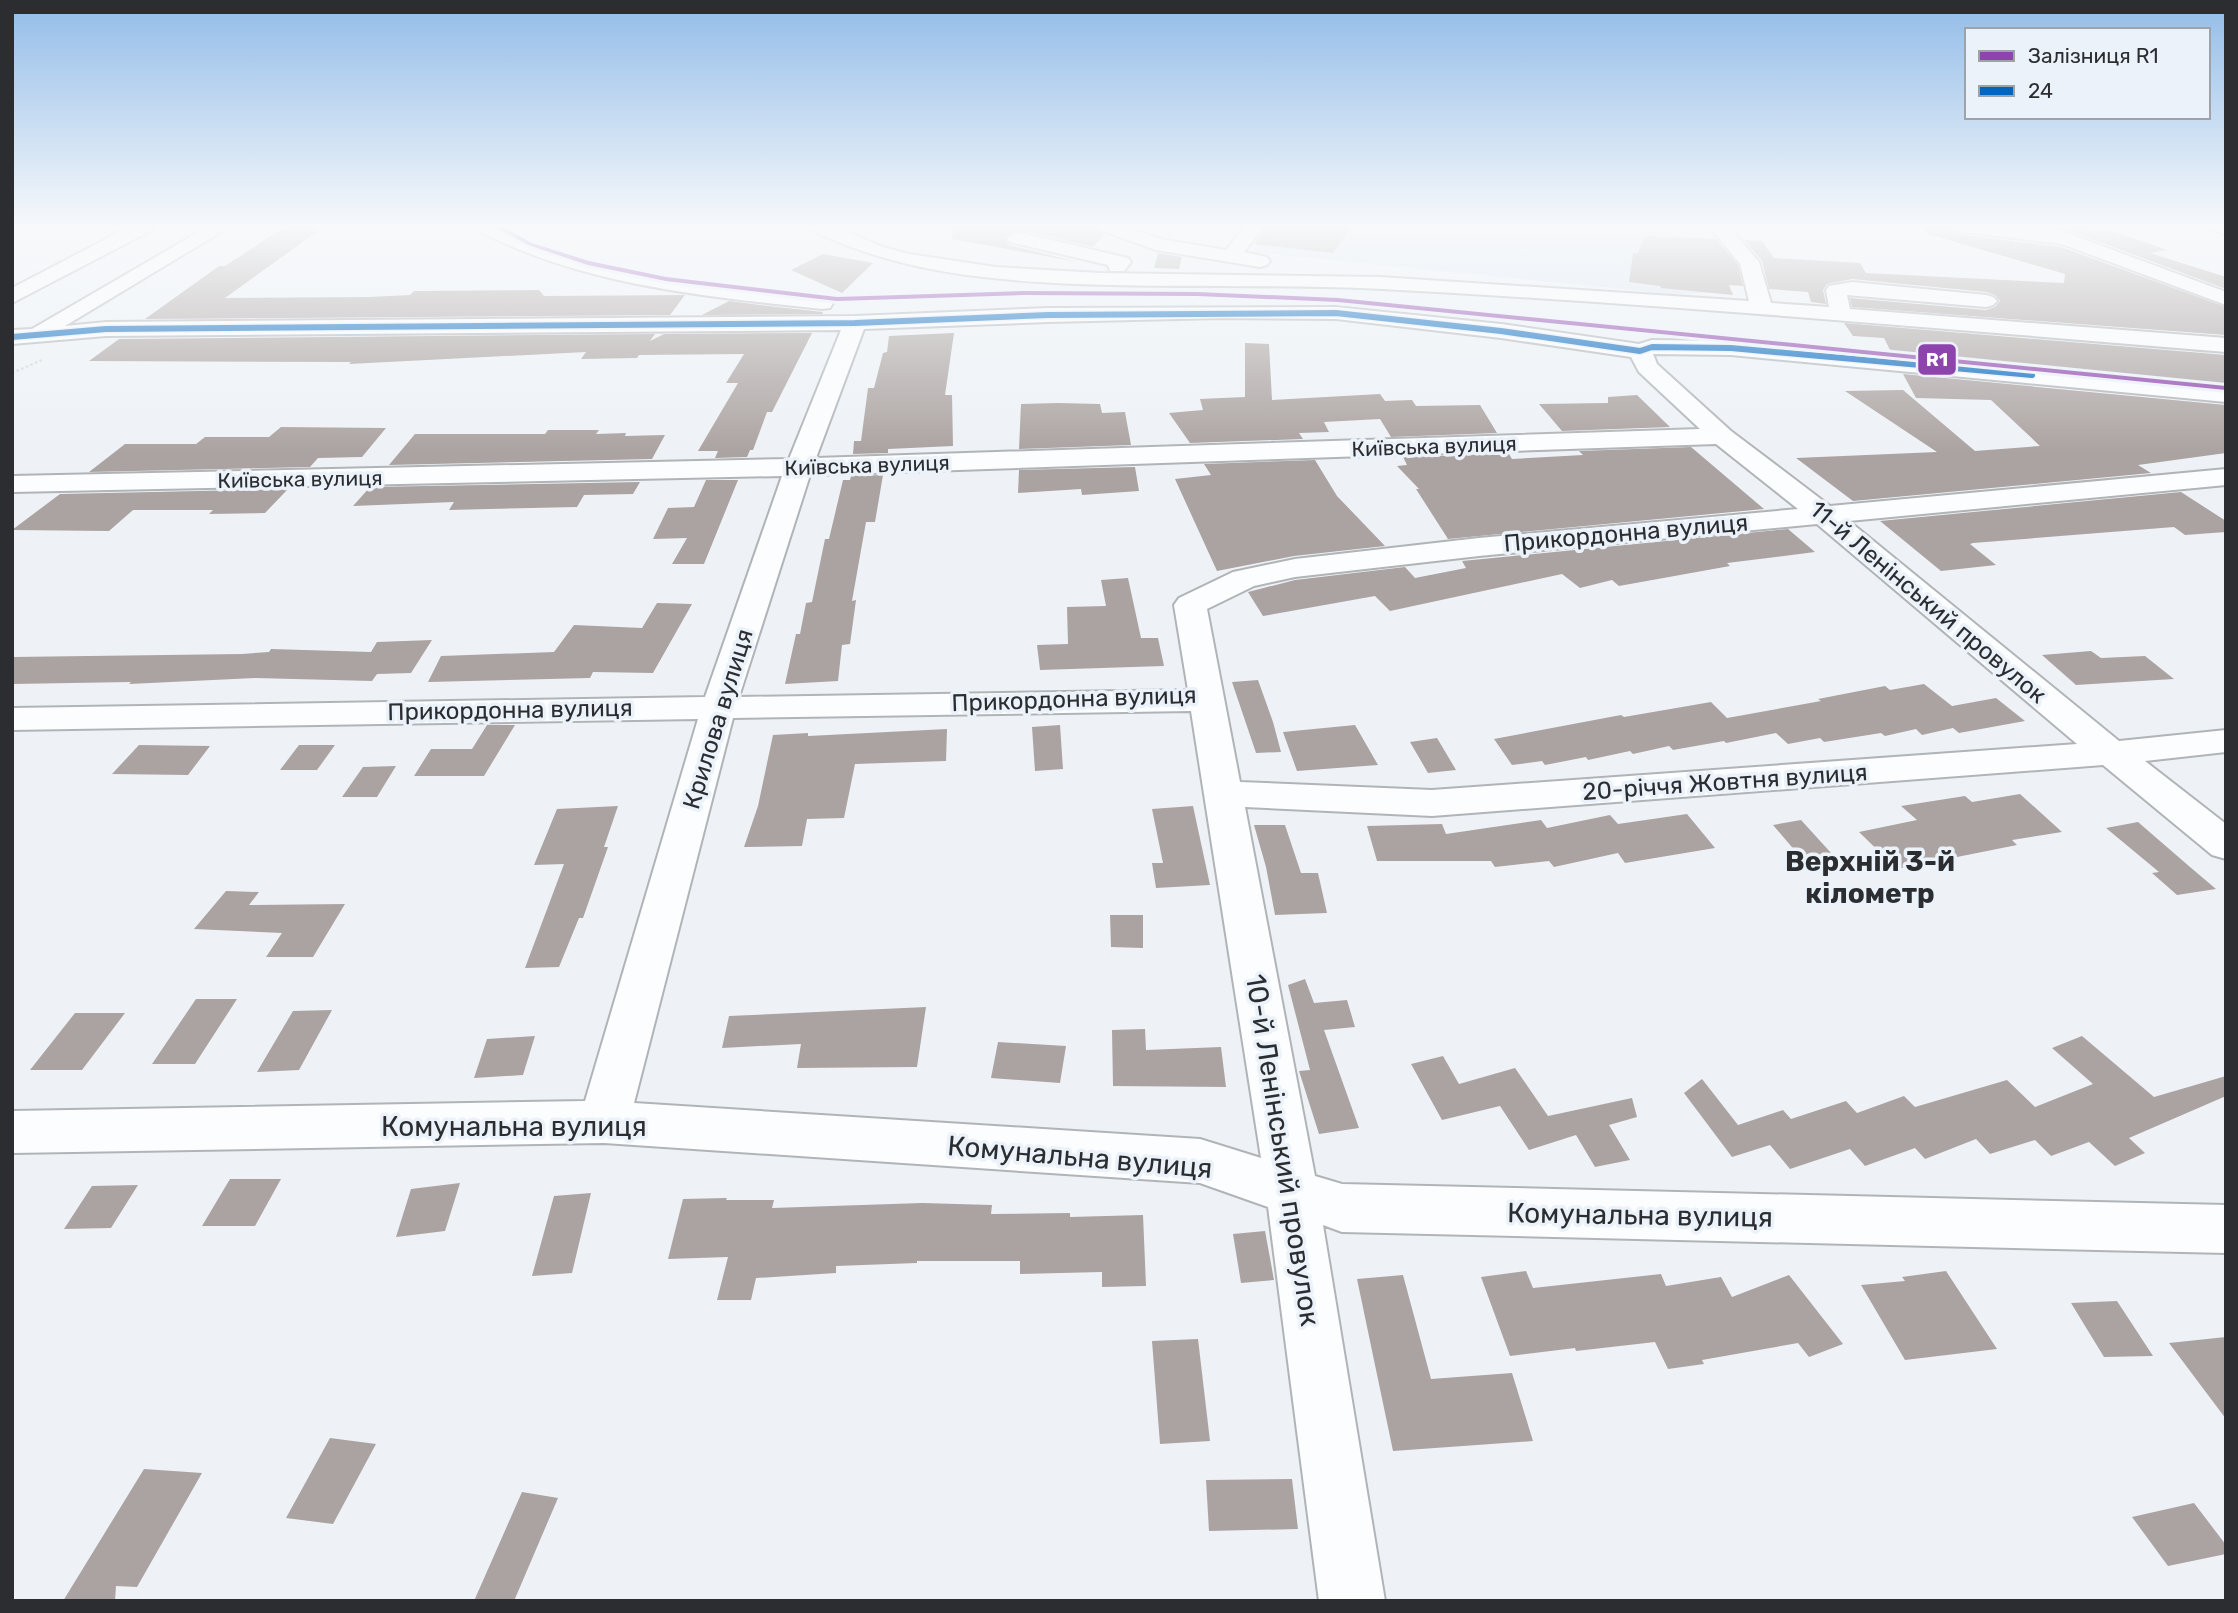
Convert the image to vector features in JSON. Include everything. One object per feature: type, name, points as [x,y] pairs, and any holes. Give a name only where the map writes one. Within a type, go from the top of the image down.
[{"type":"street","points":[[21,337],[86,301]]},
{"type":"street","points":[[806,301],[849,307],[855,323]]},
{"type":"street","points":[[1642,301],[2226,345]]},
{"type":"street","points":[[1760,301],[1762,309]]},
{"type":"street","points":[[1838,301],[1841,315]]},
{"type":"street","points":[[1983,301],[2000,303]]},
{"type":"street","points":[[1646,349],[1674,333],[1702,305]]},
{"type":"street","points":[[2052,310],[2064,313],[2101,335]]},
{"type":"street","points":[[21,337],[106,329],[855,323],[1048,315],[1336,313],[1646,349],[1731,348],[2226,395]]},
{"type":"street","name":"Крилова вулиця","points":[[604,1122],[719,706],[799,467],[855,323]]},
{"type":"street","name":"11-й Ленінський провулок","points":[[1646,349],[1647,367],[1722,436],[1824,515],[2226,845]]},
{"type":"street","name":"Київська вулиця","points":[[12,484],[799,467],[1722,436]]},
{"type":"street","name":"Прикордонна вулиця","points":[[12,719],[1207,699],[1190,605],[1244,579],[1295,568],[1479,547],[2226,477]]},
{"type":"street","name":"10-й Ленінський провулок","points":[[1207,699],[1292,1191],[1352,1601]]},
{"type":"street","name":"20-річчя Жовтня вулиця","points":[[1224,794],[1432,803],[2111,753],[2226,741]]},
{"type":"street","name":"Комунальна вулиця","points":[[12,1132],[604,1122],[1200,1161],[1342,1208],[2226,1228]]},
{"type":"building","points":[[170,301],[680,301],[670,315],[145,319]]},
{"type":"building","points":[[728,301],[823,312],[822,314],[702,315]]},
{"type":"building","points":[[1851,301],[1887,301],[1986,310],[1995,307],[2000,301],[2210,301],[2226,307],[2226,335],[1852,307]]},
{"type":"building","points":[[1844,323],[2226,355],[2226,385],[1892,354],[1884,338],[1853,336]]},
{"type":"building","points":[[812,333],[772,412],[767,412],[753,450],[750,450],[747,457],[715,458],[718,451],[698,451],[738,383],[726,383],[744,354],[639,355],[637,358],[581,359],[586,352],[349,364],[351,362],[89,361],[119,339],[655,334],[650,341],[664,334]]},
{"type":"building","points":[[954,333],[945,395],[952,395],[953,446],[888,449],[888,453],[853,454],[854,441],[861,441],[868,388],[874,388],[883,353],[887,352],[889,336]]},
{"type":"building","points":[[1245,343],[1269,344],[1272,400],[1380,394],[1385,401],[1412,400],[1416,406],[1480,405],[1497,433],[1391,437],[1380,419],[1324,422],[1329,432],[1299,433],[1303,439],[1190,443],[1169,413],[1203,410],[1200,399],[1245,397]]},
{"type":"building","points":[[1903,374],[2226,405],[2226,453],[2138,465],[2151,473],[1853,501],[1796,458],[1937,452],[1845,391],[1903,390],[1975,451],[2040,446],[1991,400],[1916,398]]},
{"type":"building","points":[[1637,395],[1670,427],[1562,431],[1539,404],[1608,403],[1608,397]]},
{"type":"building","points":[[1021,404],[1100,404],[1102,413],[1125,412],[1131,445],[1019,449]]},
{"type":"building","points":[[281,427],[386,428],[362,457],[318,458],[310,467],[89,472],[125,444],[196,444],[205,437],[269,437]]},
{"type":"building","points":[[548,430],[599,430],[596,434],[626,433],[625,436],[665,435],[652,459],[389,465],[415,434],[545,434]]},
{"type":"building","points":[[1691,447],[1764,509],[1448,539],[1416,489],[1419,489],[1397,466],[1407,465],[1403,457],[1509,454],[1512,459],[1583,455],[1579,451]]},
{"type":"building","points":[[1315,460],[1337,496],[1385,546],[1294,556],[1217,571],[1175,479],[1211,475],[1204,464]]},
{"type":"building","points":[[1135,467],[1139,491],[1082,495],[1081,489],[1018,493],[1019,470]]},
{"type":"building","points":[[883,475],[875,522],[866,522],[852,601],[856,600],[850,644],[842,645],[838,681],[785,684],[806,603],[812,602],[825,539],[829,539],[843,480],[850,480],[851,476]]},
{"type":"building","points":[[706,480],[738,480],[704,564],[672,564],[687,538],[653,539],[668,508],[694,507]]},
{"type":"building","points":[[640,482],[633,494],[584,495],[577,507],[449,510],[454,502],[353,506],[370,487]]},
{"type":"building","points":[[288,489],[265,513],[209,514],[213,510],[133,510],[109,531],[12,530],[60,494]]},
{"type":"building","points":[[2181,492],[2226,521],[2226,532],[2185,535],[2174,527],[1973,543],[1970,544],[1996,565],[1941,571],[1880,521]]},
{"type":"building","points":[[1788,529],[1815,552],[1727,563],[1730,566],[1619,586],[1612,580],[1580,588],[1562,574],[1390,611],[1375,596],[1263,616],[1248,592],[1295,580],[1405,567],[1415,578],[1466,568],[1462,561]]},
{"type":"building","points":[[1128,578],[1141,638],[1158,638],[1164,666],[1040,670],[1037,645],[1068,644],[1067,607],[1106,606],[1101,580]]},
{"type":"building","points":[[657,603],[692,604],[653,673],[593,672],[590,678],[428,682],[441,656],[554,652],[574,625],[642,628]]},
{"type":"building","points":[[432,640],[411,673],[377,674],[372,681],[255,678],[129,684],[131,682],[12,684],[12,657],[242,654],[269,652],[271,649],[371,652],[377,642]]},
{"type":"building","points":[[2091,651],[2101,658],[2145,656],[2174,679],[2076,685],[2042,655]]},
{"type":"building","points":[[1258,680],[1281,752],[1256,753],[1232,682]]},
{"type":"building","points":[[1924,684],[1952,706],[1996,698],[2025,721],[1959,733],[1953,728],[1922,735],[1916,729],[1885,736],[1881,733],[1824,742],[1820,738],[1788,744],[1776,733],[1726,743],[1724,741],[1673,750],[1669,746],[1633,754],[1630,751],[1545,765],[1542,761],[1512,765],[1494,739],[1621,715],[1624,717],[1711,702],[1727,718],[1885,686],[1890,690]]},
{"type":"building","points":[[487,725],[515,725],[484,776],[414,776],[431,749],[472,749]]},
{"type":"building","points":[[1060,725],[1063,769],[1035,771],[1032,727]]},
{"type":"building","points":[[1355,725],[1378,765],[1297,771],[1283,732]]},
{"type":"building","points":[[947,729],[946,761],[855,764],[844,818],[807,819],[802,846],[744,847],[758,806],[773,735],[808,733],[808,736]]},
{"type":"building","points":[[1437,738],[1456,770],[1428,773],[1410,742]]},
{"type":"building","points":[[139,745],[210,746],[188,775],[112,774]]},
{"type":"building","points":[[299,745],[335,745],[317,770],[280,770]]},
{"type":"building","points":[[396,766],[377,797],[342,797],[363,767]]},
{"type":"building","points":[[2020,794],[2062,832],[2012,840],[2017,845],[1897,869],[1859,832],[1917,820],[1901,806],[1965,796],[1972,802]]},
{"type":"building","points":[[618,806],[604,847],[608,847],[583,918],[579,918],[559,967],[525,968],[564,864],[534,865],[557,809]]},
{"type":"building","points":[[1193,806],[1210,885],[1156,888],[1152,863],[1163,863],[1152,809]]},
{"type":"building","points":[[1687,814],[1715,848],[1625,863],[1618,853],[1554,867],[1549,861],[1495,867],[1491,861],[1377,861],[1367,826],[1442,824],[1446,834],[1541,820],[1547,828],[1610,815],[1618,824]]},
{"type":"building","points":[[1801,820],[1832,854],[1802,859],[1773,825]]},
{"type":"building","points":[[2138,822],[2216,889],[2177,895],[2152,873],[2159,872],[2106,828]]},
{"type":"building","points":[[1254,825],[1285,825],[1301,873],[1318,873],[1327,913],[1275,915],[1266,867]]},
{"type":"building","points":[[226,891],[259,892],[249,905],[345,904],[313,957],[266,957],[282,933],[194,929]]},
{"type":"building","points":[[1110,915],[1143,915],[1143,948],[1111,947]]},
{"type":"building","points":[[1305,979],[1314,1003],[1347,1000],[1355,1027],[1324,1030],[1359,1128],[1319,1134],[1299,1071],[1310,1070],[1288,985]]},
{"type":"building","points":[[196,999],[237,999],[195,1064],[152,1064]]},
{"type":"building","points":[[926,1007],[917,1067],[797,1068],[801,1044],[722,1048],[729,1016]]},
{"type":"building","points":[[332,1010],[299,1070],[257,1072],[293,1011]]},
{"type":"building","points":[[75,1013],[125,1013],[82,1070],[30,1070]]},
{"type":"building","points":[[1145,1029],[1146,1050],[1221,1047],[1226,1087],[1113,1086],[1112,1030]]},
{"type":"building","points":[[535,1036],[523,1075],[474,1078],[487,1039]]},
{"type":"building","points":[[2082,1036],[2154,1097],[2226,1076],[2226,1096],[2129,1138],[2145,1153],[2115,1166],[2089,1142],[2051,1156],[2035,1140],[1990,1154],[1976,1139],[1925,1159],[1915,1148],[1865,1166],[1850,1149],[1790,1169],[1770,1145],[1732,1157],[1684,1093],[1702,1079],[1738,1125],[1783,1110],[1791,1119],[1846,1101],[1857,1113],[1904,1096],[1915,1107],[2007,1080],[2035,1107],[2093,1084],[2052,1048]]},
{"type":"building","points":[[998,1042],[1066,1046],[1060,1083],[991,1078]]},
{"type":"building","points":[[1443,1056],[1459,1084],[1515,1068],[1548,1116],[1632,1098],[1637,1117],[1609,1125],[1630,1160],[1595,1167],[1576,1135],[1529,1150],[1500,1106],[1442,1120],[1411,1064]]},
{"type":"building","points":[[230,1179],[281,1179],[255,1226],[202,1226]]},
{"type":"building","points":[[460,1183],[445,1231],[396,1237],[411,1189]]},
{"type":"building","points":[[138,1185],[111,1228],[64,1229],[92,1186]]},
{"type":"building","points":[[591,1193],[572,1273],[532,1276],[554,1196]]},
{"type":"building","points":[[727,1198],[726,1200],[774,1200],[772,1208],[922,1203],[992,1205],[991,1214],[1070,1213],[1070,1217],[1143,1215],[1146,1286],[1102,1287],[1102,1272],[1020,1274],[1020,1261],[917,1261],[836,1266],[836,1273],[756,1278],[751,1300],[717,1300],[728,1257],[668,1259],[683,1199]]},
{"type":"building","points":[[1265,1231],[1274,1280],[1241,1283],[1233,1234]]},
{"type":"building","points":[[1526,1271],[1533,1288],[1661,1274],[1666,1286],[1721,1277],[1732,1297],[1789,1275],[1843,1344],[1809,1357],[1798,1343],[1702,1360],[1704,1364],[1668,1369],[1655,1342],[1510,1356],[1481,1277]]},
{"type":"building","points":[[1946,1271],[1997,1349],[1905,1360],[1861,1285],[1905,1281],[1902,1277]]},
{"type":"building","points":[[1403,1275],[1431,1379],[1512,1373],[1533,1441],[1393,1451],[1357,1279]]},
{"type":"building","points":[[2117,1301],[2153,1356],[2104,1357],[2071,1303]]},
{"type":"building","points":[[2226,1337],[2226,1419],[2169,1343]]},
{"type":"building","points":[[1198,1339],[1210,1441],[1160,1444],[1152,1341]]},
{"type":"building","points":[[330,1438],[376,1444],[333,1524],[286,1518]]},
{"type":"building","points":[[144,1469],[202,1473],[137,1587],[116,1586],[115,1601],[63,1601]]},
{"type":"building","points":[[1292,1479],[1298,1529],[1209,1531],[1206,1480]]},
{"type":"building","points":[[522,1492],[558,1498],[514,1601],[474,1601]]},
{"type":"building","points":[[2194,1503],[2226,1545],[2226,1554],[2168,1566],[2132,1517]]},
{"type":"rail line","name":"R1","points":[[1351,301],[2226,388]]},
{"type":"transit line","name":"24","points":[[12,337],[106,329],[855,323],[1048,315],[1336,313],[1501,331],[1640,351],[1652,347],[1731,348],[2032,375]]},
{"type":"district","name":"Верхній 3-й кілометр","points":[[1870,877]]}]
